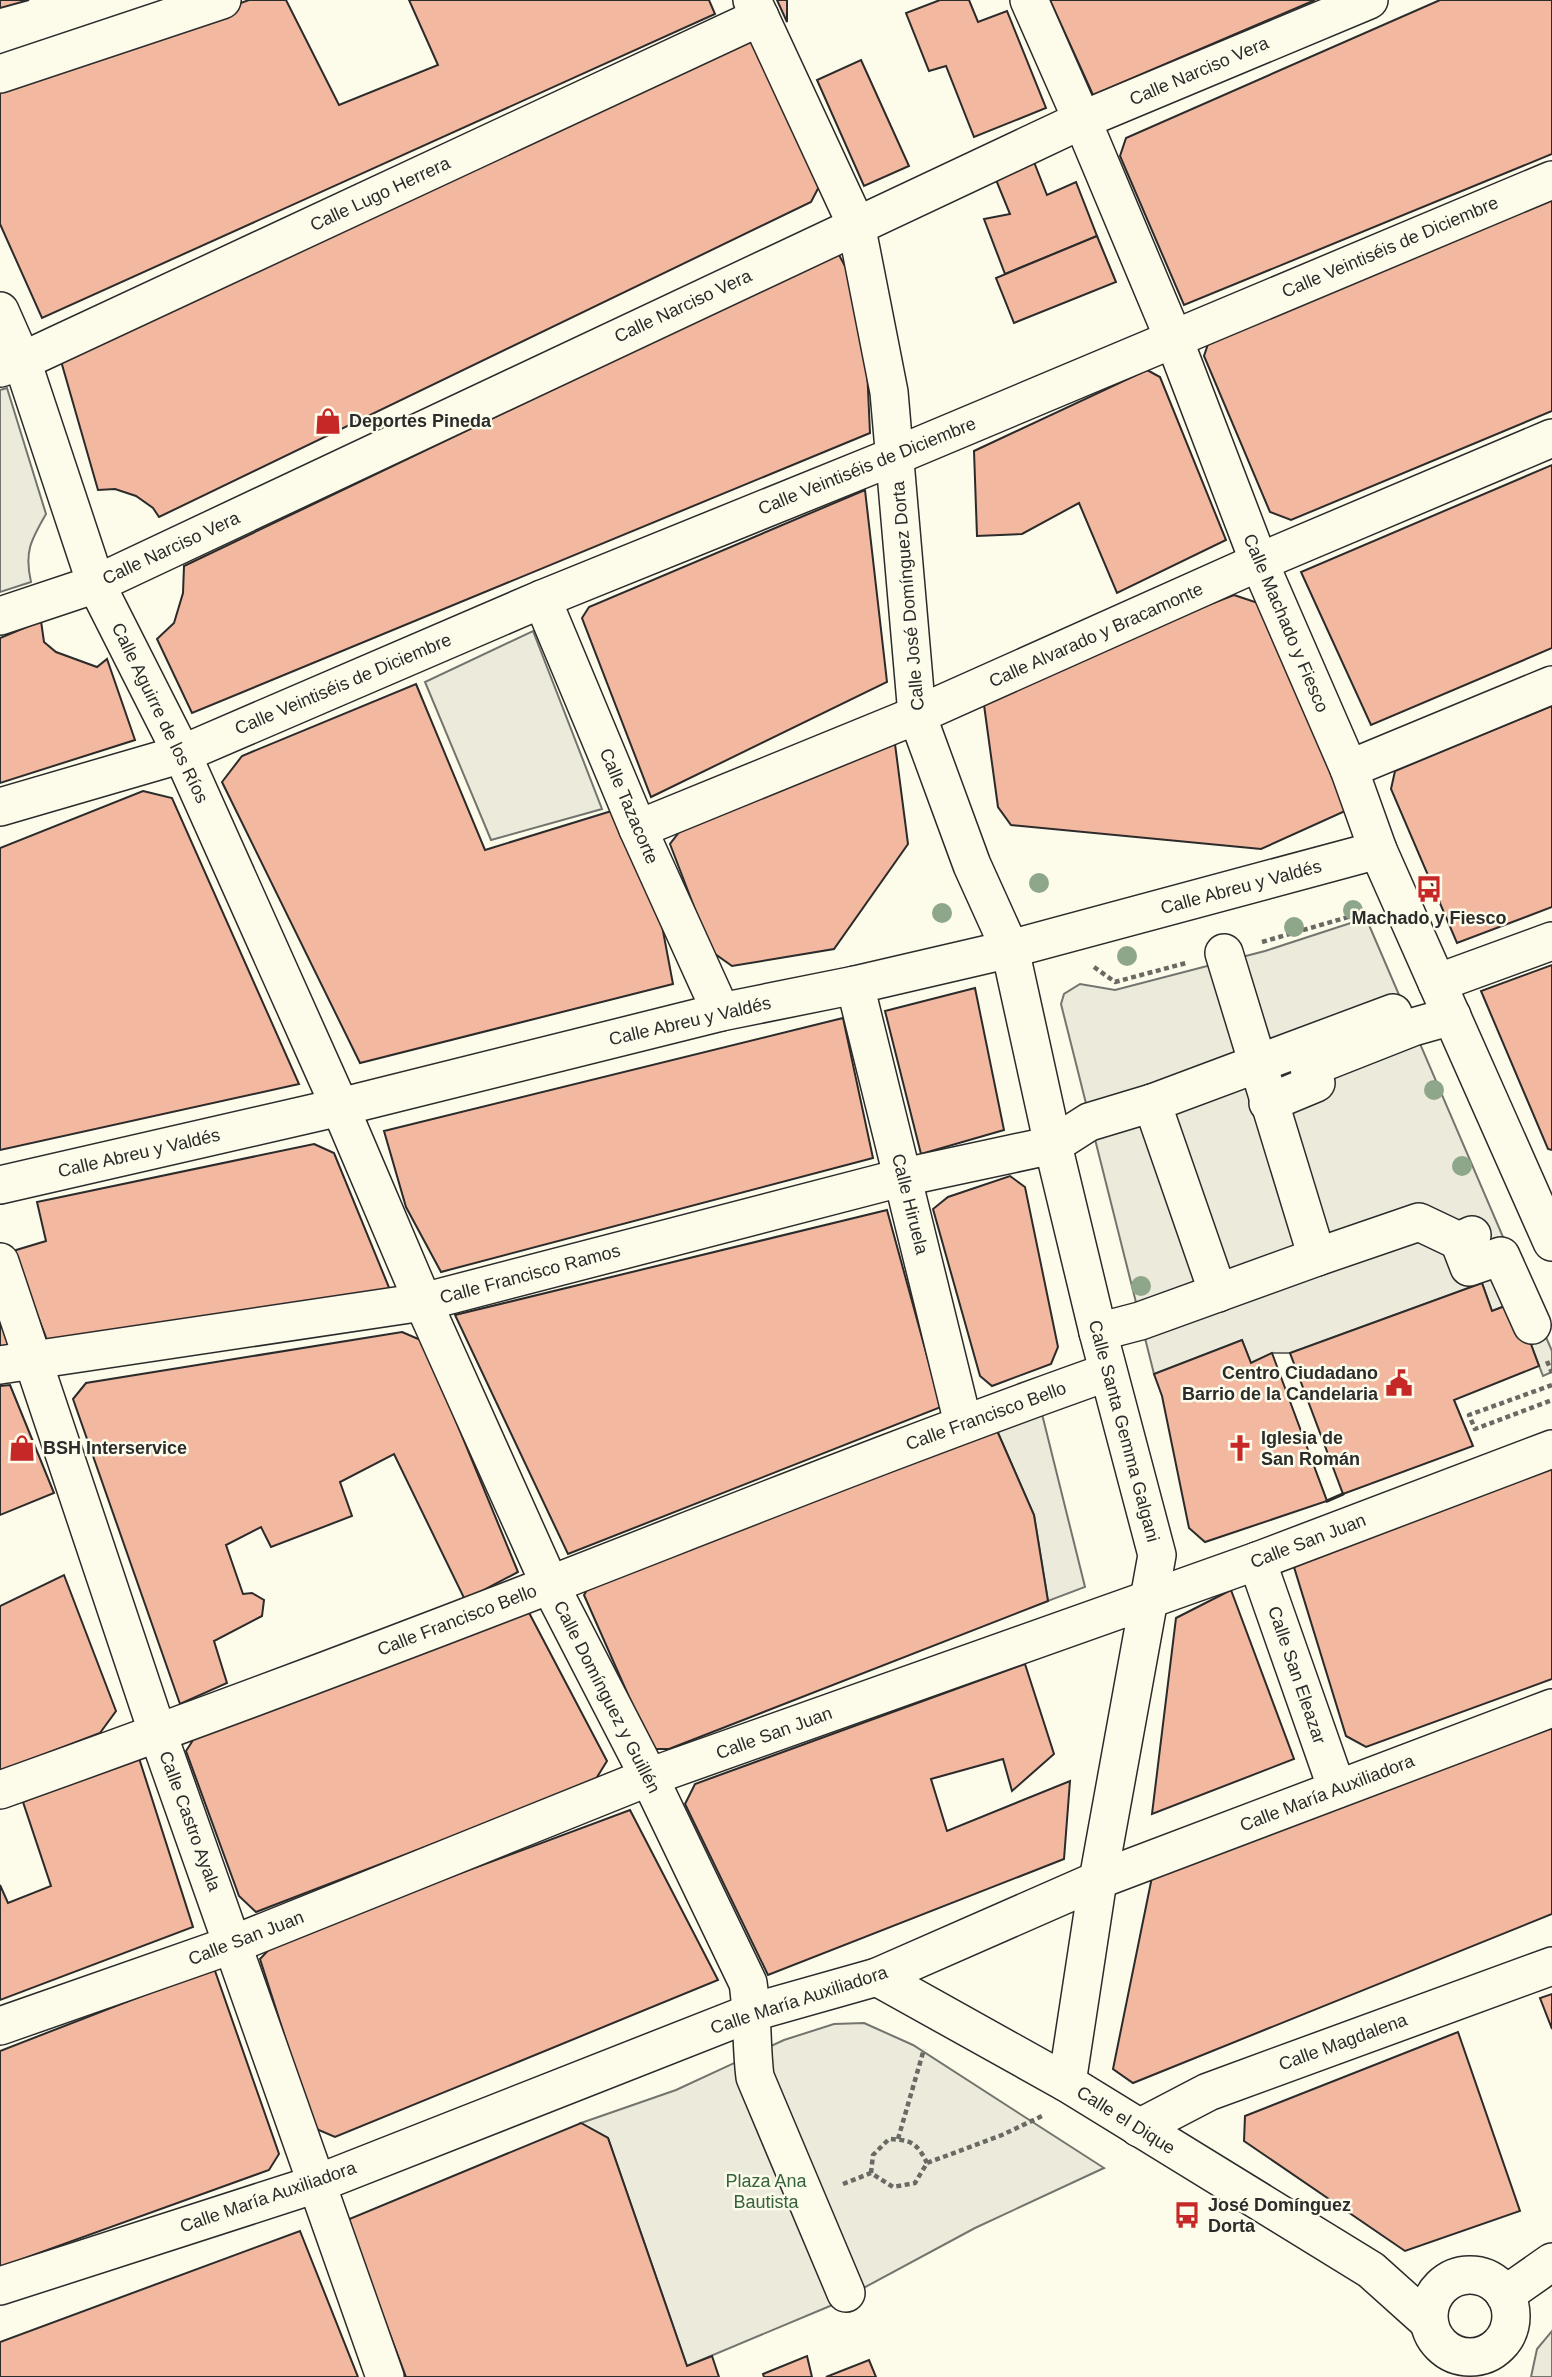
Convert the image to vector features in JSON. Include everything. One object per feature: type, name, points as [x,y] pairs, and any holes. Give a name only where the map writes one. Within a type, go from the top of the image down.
[{"type":"street","points":[[0,74],[222,0]]},
{"type":"street","name":"Calle Machado y Fiesco","points":[[1029,0],[1173,337],[1259,562],[1349,769],[1378,850],[1444,999],[1545,1203],[1552,1242]]},
{"type":"street","name":"Calle Narciso Vera","points":[[0,616],[96,584],[856,224],[1082,120],[1369,0]]},
{"type":"street","name":"Calle José Domínguez Dorta","points":[[756,9],[856,224],[889,392],[917,715],[972,865],[1010,949]]},
{"type":"street","name":"Calle Lugo Herrera","points":[[11,364],[756,9]]},
{"type":"street","name":"Calle Veintiséis de Diciembre","points":[[0,807],[182,754],[542,598],[895,456],[1552,180]]},
{"type":"street","name":"Calle Aguirre de los Ríos","points":[[0,311],[11,364],[96,584],[182,754],[340,1107]]},
{"type":"street","name":"Calle Alvarado y Bracamonte","points":[[638,830],[917,715],[1259,562],[1552,438]]},
{"type":"street","name":"Calle Tazacorte","points":[[542,598],[638,830],[721,1012]]},
{"type":"street","points":[[1349,769],[1552,685]]},
{"type":"street","name":"Calle Abreu y Valdés","points":[[0,1185],[340,1107],[721,1012],[856,985],[1010,949],[1378,850]]},
{"type":"street","points":[[1268,1103],[1316,1083],[1309,1068],[1413,1027],[1444,999],[1552,941]]},
{"type":"street","name":"Calle Santa Gemma Galgani","points":[[1010,949],[1052,1145],[1157,1555],[1098,1880],[1077,2089]]},
{"type":"street","points":[[1224,953],[1317,1257]]},
{"type":"street","name":"Calle Hiruela","points":[[856,985],[963,1423]]},
{"type":"street","name":"Calle Francisco Ramos","points":[[16,1362],[423,1302],[904,1177],[1052,1145],[1089,1122],[1152,1103],[1394,1013]]},
{"type":"street","points":[[1152,1103],[1218,1293]]},
{"type":"street","name":"Calle Domínguez y Guillén","points":[[340,1107],[423,1302],[550,1585],[649,1777],[748,1983],[753,2012],[752,2057],[755,2077],[846,2293]]},
{"type":"street","points":[[1098,1332],[1140,1321],[1419,1222],[1465,1238],[1469,1268],[1501,1256],[1531,1325]]},
{"type":"street","name":"Calle Castro Ayala","points":[[0,1262],[16,1362],[158,1734],[385,2377]]},
{"type":"street","name":"Calle Francisco Bello","points":[[0,1790],[158,1734],[550,1585],[963,1423],[1108,1372]]},
{"type":"street","name":"Calle San Juan","points":[[0,2026],[234,1944],[649,1777],[1257,1561],[1552,1449]]},
{"type":"street","name":"Calle San Eleazar","points":[[1257,1561],[1337,1789]]},
{"type":"street","name":"Calle María Auxiliadora","points":[[0,2286],[316,2184],[753,2012],[877,1976],[1098,1880],[1552,1709]]},
{"type":"street","name":"Calle Magdalena","points":[[1139,2128],[1208,2092],[1552,1966]]},
{"type":"street","name":"Calle el Dique","points":[[877,1976],[1077,2089],[1371,2270],[1429,2322]]},
{"type":"street","points":[[1505,2295],[1552,2262]]},
{"type":"street","name":"Calle el Dique","points":[[1371,2270],[1444,2284]]},
{"type":"street","points":[[1471,2275],[1484,2278],[1505,2295],[1510,2307],[1510,2320],[1507,2332],[1489,2364],[1479,2356],[1466,2357],[1458,2366],[1433,2335],[1429,2322],[1434,2294],[1444,2284],[1471,2275]]},
{"type":"path","points":[[1552,1385],[1469,1415],[1475,1429],[1552,1400]]},
{"type":"path","points":[[898,2139],[935,2009]]},
{"type":"path","points":[[871,2173],[893,2187],[915,2183],[927,2163],[1002,2135],[1077,2089]]},
{"type":"path","points":[[871,2173],[873,2155],[890,2138],[907,2139],[920,2148],[927,2163]]},
{"type":"path","points":[[807,2199],[871,2173]]},
{"type":"green space","points":[[7,388],[46,514],[30,546],[28,562],[31,582],[0,592],[0,390]]},
{"type":"green space","points":[[533,631],[602,809],[491,840],[425,682]]},
{"type":"green space","points":[[1042,1414],[1085,1587],[1048,1601],[1034,1515],[995,1426]]},
{"type":"green space","name":"Plaza Ana Bautista","points":[[864,2023],[913,2045],[1104,2168],[975,2228],[830,2306],[687,2366],[608,2138],[581,2123],[676,2090],[784,2040],[834,2024]]},
{"type":"shaded area","points":[[1366,918],[1552,1351],[1552,1372],[1543,1376],[1525,1329],[1505,1306],[1492,1311],[1482,1283],[1290,1353],[1272,1353],[1251,1363],[1242,1340],[1154,1374],[1061,1004],[1064,994],[1080,984],[1115,990],[1265,951]]},
{"type":"shaded area","points":[[1552,2331],[1552,2377],[1531,2377],[1537,2349]]},
{"type":"building","points":[[0,0],[29,0],[0,8]]},
{"type":"building","points":[[249,0],[286,0],[339,105],[438,65],[409,0],[709,0],[715,14],[42,318],[0,224],[0,88]]},
{"type":"building","points":[[777,0],[787,0],[787,22]]},
{"type":"building","points":[[940,0],[969,0],[978,22],[1007,11],[1046,108],[974,137],[946,66],[929,71],[906,13]]},
{"type":"building","points":[[1050,0],[1315,0],[1093,95]]},
{"type":"building","points":[[1440,0],[1552,0],[1552,154],[1184,305],[1120,156],[1126,138]]},
{"type":"building","points":[[745,36],[764,54],[823,179],[811,202],[159,517],[153,508],[136,496],[115,489],[98,490],[61,361]]},
{"type":"building","points":[[861,60],[909,166],[864,186],[817,80]]},
{"type":"building","points":[[1032,157],[1047,195],[1076,182],[1097,236],[1005,274],[984,219],[1010,214],[994,175]]},
{"type":"building","points":[[1552,198],[1552,411],[1291,520],[1270,512],[1204,356],[1209,341]]},
{"type":"building","points":[[1097,236],[1116,282],[1014,323],[996,278]]},
{"type":"building","points":[[838,253],[864,302],[870,433],[192,713],[157,639],[174,623],[183,593],[184,566]]},
{"type":"building","points":[[1147,370],[1160,377],[1226,540],[1117,593],[1079,503],[1022,534],[977,536],[974,451]]},
{"type":"building","points":[[1552,465],[1552,648],[1371,725],[1301,572]]},
{"type":"building","points":[[865,490],[887,682],[651,797],[582,618],[589,607]]},
{"type":"building","points":[[1234,595],[1261,604],[1354,807],[1261,849],[1011,825],[998,807],[984,705],[1006,683]]},
{"type":"building","points":[[41,621],[44,642],[56,652],[97,667],[107,659],[135,740],[0,783],[0,638]]},
{"type":"building","points":[[416,684],[485,850],[618,809],[654,883],[673,984],[360,1063],[222,782],[242,756]]},
{"type":"building","points":[[1552,706],[1552,907],[1457,943],[1391,789],[1395,771]]},
{"type":"building","points":[[895,744],[908,844],[834,949],[732,966],[711,951],[670,844],[680,831]]},
{"type":"building","points":[[143,791],[172,798],[299,1084],[0,1150],[0,848]]},
{"type":"building","points":[[1552,965],[1552,1150],[1548,1149],[1481,991]]},
{"type":"building","points":[[975,988],[1004,1130],[921,1154],[885,1011]]},
{"type":"building","points":[[843,1018],[873,1158],[441,1272],[406,1207],[384,1131]]},
{"type":"building","points":[[314,1144],[334,1153],[390,1290],[47,1340],[13,1251],[46,1241],[37,1202]]},
{"type":"building","points":[[1010,1176],[1025,1187],[1058,1347],[1051,1364],[992,1386],[980,1376],[933,1209],[948,1197]]},
{"type":"building","points":[[887,1210],[941,1407],[568,1554],[455,1315]]},
{"type":"building","name":"Centro Ciudadano Barrio de la Candelaria","points":[[1482,1283],[1492,1311],[1505,1306],[1525,1328],[1539,1366],[1454,1400],[1473,1446],[1343,1494],[1290,1353]]},
{"type":"building","points":[[0,1310],[16,1351],[0,1353]]},
{"type":"building","points":[[402,1332],[423,1341],[518,1572],[465,1600],[394,1454],[340,1482],[352,1516],[271,1547],[261,1527],[226,1545],[243,1594],[252,1593],[264,1600],[262,1616],[214,1641],[227,1683],[180,1704],[73,1399],[86,1383]]},
{"type":"building","name":"Iglesia de San Román","points":[[1242,1340],[1251,1363],[1272,1353],[1327,1501],[1205,1542],[1189,1528],[1162,1396],[1154,1374]]},
{"type":"building","points":[[10,1385],[54,1493],[0,1515],[0,1386]]},
{"type":"building","points":[[995,1426],[1034,1515],[1048,1601],[669,1749],[652,1749],[584,1595],[595,1576]]},
{"type":"building","points":[[1552,1468],[1552,1679],[1366,1747],[1346,1736],[1294,1567]]},
{"type":"building","points":[[64,1575],[116,1711],[100,1733],[0,1771],[0,1606]]},
{"type":"building","points":[[1231,1590],[1294,1759],[1152,1814],[1176,1618]]},
{"type":"building","points":[[526,1607],[607,1761],[594,1782],[256,1912],[239,1896],[186,1751],[195,1737]]},
{"type":"building","points":[[1025,1664],[1054,1754],[1012,1791],[1003,1759],[931,1779],[947,1831],[1070,1781],[1064,1859],[768,1975],[685,1804],[695,1784]]},
{"type":"building","points":[[1552,1720],[1552,1914],[1133,2083],[1113,2069],[1153,1872]]},
{"type":"building","points":[[138,1755],[193,1927],[0,2000],[0,1885],[8,1903],[51,1886],[23,1802]]},
{"type":"building","points":[[630,1810],[718,1980],[335,2137],[314,2128],[260,1959],[276,1942]]},
{"type":"building","points":[[214,1968],[279,2154],[269,2170],[0,2267],[0,2051]]},
{"type":"building","points":[[1552,1994],[1552,2029],[1540,1998]]},
{"type":"building","points":[[1458,2032],[1520,2211],[1405,2251],[1244,2141],[1245,2116]]},
{"type":"building","points":[[581,2123],[608,2138],[687,2366],[712,2356],[719,2377],[406,2377],[347,2220]]},
{"type":"building","points":[[300,2231],[358,2377],[0,2377],[0,2342]]},
{"type":"building","points":[[807,2356],[812,2377],[764,2377],[763,2374]]},
{"type":"building","points":[[869,2360],[876,2377],[826,2377]]},
{"type":"wall","points":[[1327,1501],[1343,1494]]},
{"type":"place","name":"Deportes Pineda","points":[[328,421]]},
{"type":"place","name":"Machado y Fiesco","points":[[1429,889]]},
{"type":"place","name":"Centro Ciudadano Barrio de la Candelaria","points":[[1399,1383]]},
{"type":"place","name":"BSH Interservice","points":[[22,1448]]},
{"type":"place","name":"Iglesia de San Román","points":[[1240,1448]]},
{"type":"place","name":"José Domínguez Dorta","points":[[1187,2215]]}]
